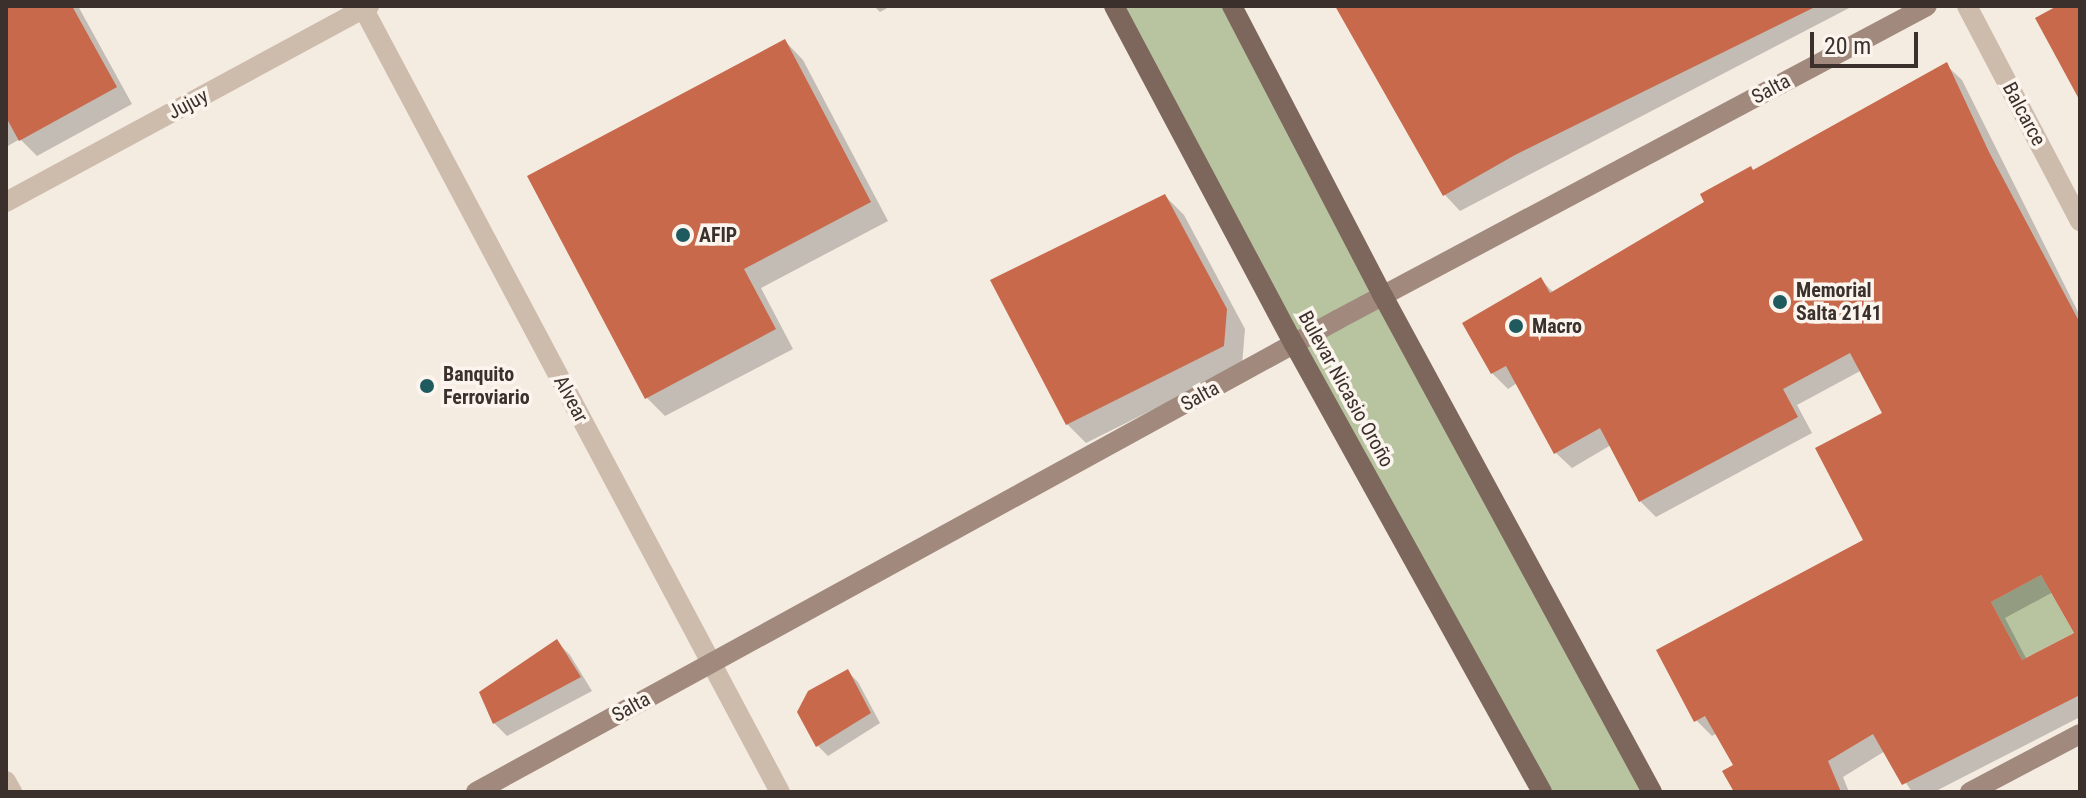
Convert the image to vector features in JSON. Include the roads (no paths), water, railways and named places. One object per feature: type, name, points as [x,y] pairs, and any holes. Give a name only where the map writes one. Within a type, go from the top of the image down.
[{"type":"main road","name":"Bulevar Nicasio Oroño","points":[[1114,6],[1294,344],[1542,792]]},
{"type":"main road","points":[[1232,6],[1383,296],[1652,792]]},
{"type":"main road","name":"Salta","points":[[476,792],[1294,344],[1927,6]]},
{"type":"main road","points":[[1970,792],[2080,734]]},
{"type":"street","name":"Balcarce","points":[[1967,6],[2080,221]]},
{"type":"street","name":"Jujuy","points":[[6,202],[365,7]]},
{"type":"street","name":"Alvear","points":[[365,7],[780,792]]},
{"type":"street","points":[[6,781],[12,792]]},
{"type":"place","name":"AFIP","points":[[683,235]]},
{"type":"place","name":"Memorial Salta 2141","points":[[1780,302]]},
{"type":"place","name":"Macro","points":[[1516,326]]},
{"type":"place","name":"Banquito Ferroviario","points":[[427,386]]}]
